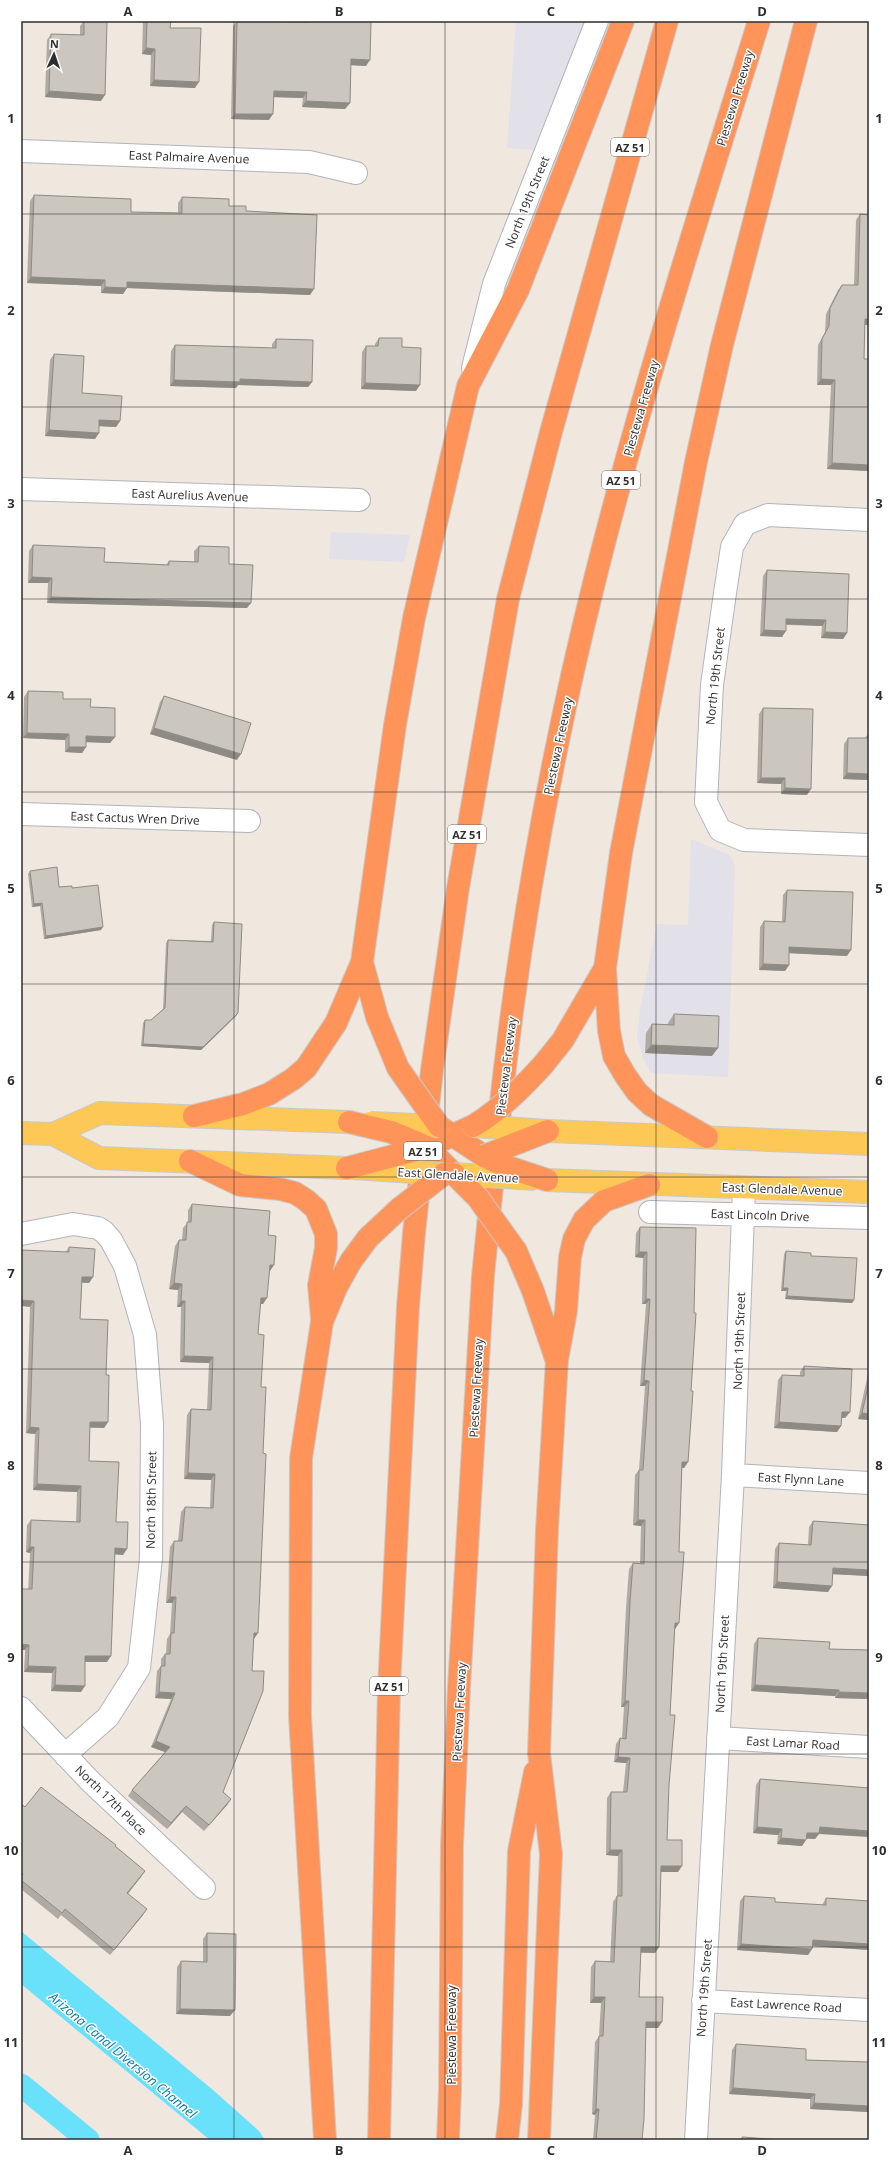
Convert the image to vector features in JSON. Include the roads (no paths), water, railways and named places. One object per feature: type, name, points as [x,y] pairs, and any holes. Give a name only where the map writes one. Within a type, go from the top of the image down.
[{"type":"highway","points":[[194,1116],[243,1104],[269,1094],[293,1079],[306,1068],[336,1023],[362,962],[387,778],[414,618],[468,386],[518,290],[623,21]]},
{"type":"highway","name":"AZ 51","points":[[379,2140],[389,1688],[409,1299],[414,1232],[433,1062],[458,888],[508,599],[551,432],[667,21]]},
{"type":"highway","name":"Piestewa Freeway","points":[[448,2140],[450,2090],[452,1845],[483,1276],[504,1076],[527,905],[558,745],[597,570],[635,429],[759,21]]},
{"type":"highway","points":[[707,1137],[651,1105],[637,1092],[625,1076],[614,1056],[609,1031],[605,968],[621,853],[696,462],[724,337],[806,21]]},
{"type":"highway","points":[[362,962],[377,1017],[398,1068],[445,1131],[484,1156],[505,1166],[547,1180]]},
{"type":"highway","points":[[473,1126],[490,1116],[543,1065],[562,1040],[605,968]]},
{"type":"highway","points":[[349,1122],[391,1132],[427,1147],[450,1173],[478,1198],[516,1251],[533,1291],[557,1360]]},
{"type":"highway","points":[[347,1168],[427,1147],[445,1131]]},
{"type":"highway","points":[[322,1322],[336,1288],[351,1261],[368,1238],[394,1213],[450,1173],[484,1156],[548,1131]]},
{"type":"highway","points":[[190,1161],[240,1186],[280,1189],[295,1193],[316,1209],[326,1234],[326,1248],[319,1285],[322,1322],[301,1458],[300,1716],[325,2140]]},
{"type":"highway","points":[[539,2140],[551,1854],[539,1753],[547,1530],[557,1360],[566,1311],[570,1256],[574,1239],[588,1216],[604,1201],[649,1185]]},
{"type":"highway","points":[[507,2140],[511,2104],[519,1851],[539,1753]]},
{"type":"main road","name":"East Glendale Avenue","points":[[53,1134],[100,1113],[349,1122],[445,1131],[473,1126],[548,1131],[869,1144]]},
{"type":"main road","name":"East Glendale Avenue","points":[[21,1133],[53,1134],[99,1158],[450,1173],[649,1185],[869,1192]]},
{"type":"street","name":"North 19th Street","points":[[468,386],[494,284],[597,21]]},
{"type":"street","name":"East Palmaire Avenue","points":[[21,151],[309,162],[356,173]]},
{"type":"street","name":"East Aurelius Avenue","points":[[21,489],[358,500]]},
{"type":"street","name":"North 19th Street","points":[[869,520],[768,516],[745,524],[732,547],[712,685],[706,802],[720,830],[744,840],[869,845]]},
{"type":"street","name":"East Cactus Wren Drive","points":[[21,814],[249,821]]},
{"type":"street","name":"North 19th Street","points":[[696,2140],[733,1475],[744,1188]]},
{"type":"street","name":"East Lincoln Drive","points":[[650,1212],[869,1218]]},
{"type":"street","name":"North 18th Street","points":[[21,1234],[73,1224],[98,1228],[111,1240],[125,1266],[145,1335],[152,1424],[150,1558],[139,1668],[108,1717],[65,1755]]},
{"type":"street","name":"East Flynn Lane","points":[[733,1475],[869,1482]]},
{"type":"street","name":"North 17th Place","points":[[21,1708],[65,1755],[204,1888]]},
{"type":"street","name":"East Lamar Road","points":[[718,1738],[869,1747]]},
{"type":"street","name":"East Lawrence Road","points":[[703,2000],[869,2010]]},
{"type":"water","name":"Arizona Canal Diversion Channel","points":[[21,1931],[213,2090],[259,2131],[265,2140],[210,2140],[21,1984]]},
{"type":"waterway","points":[[21,2085],[88,2140]]}]
